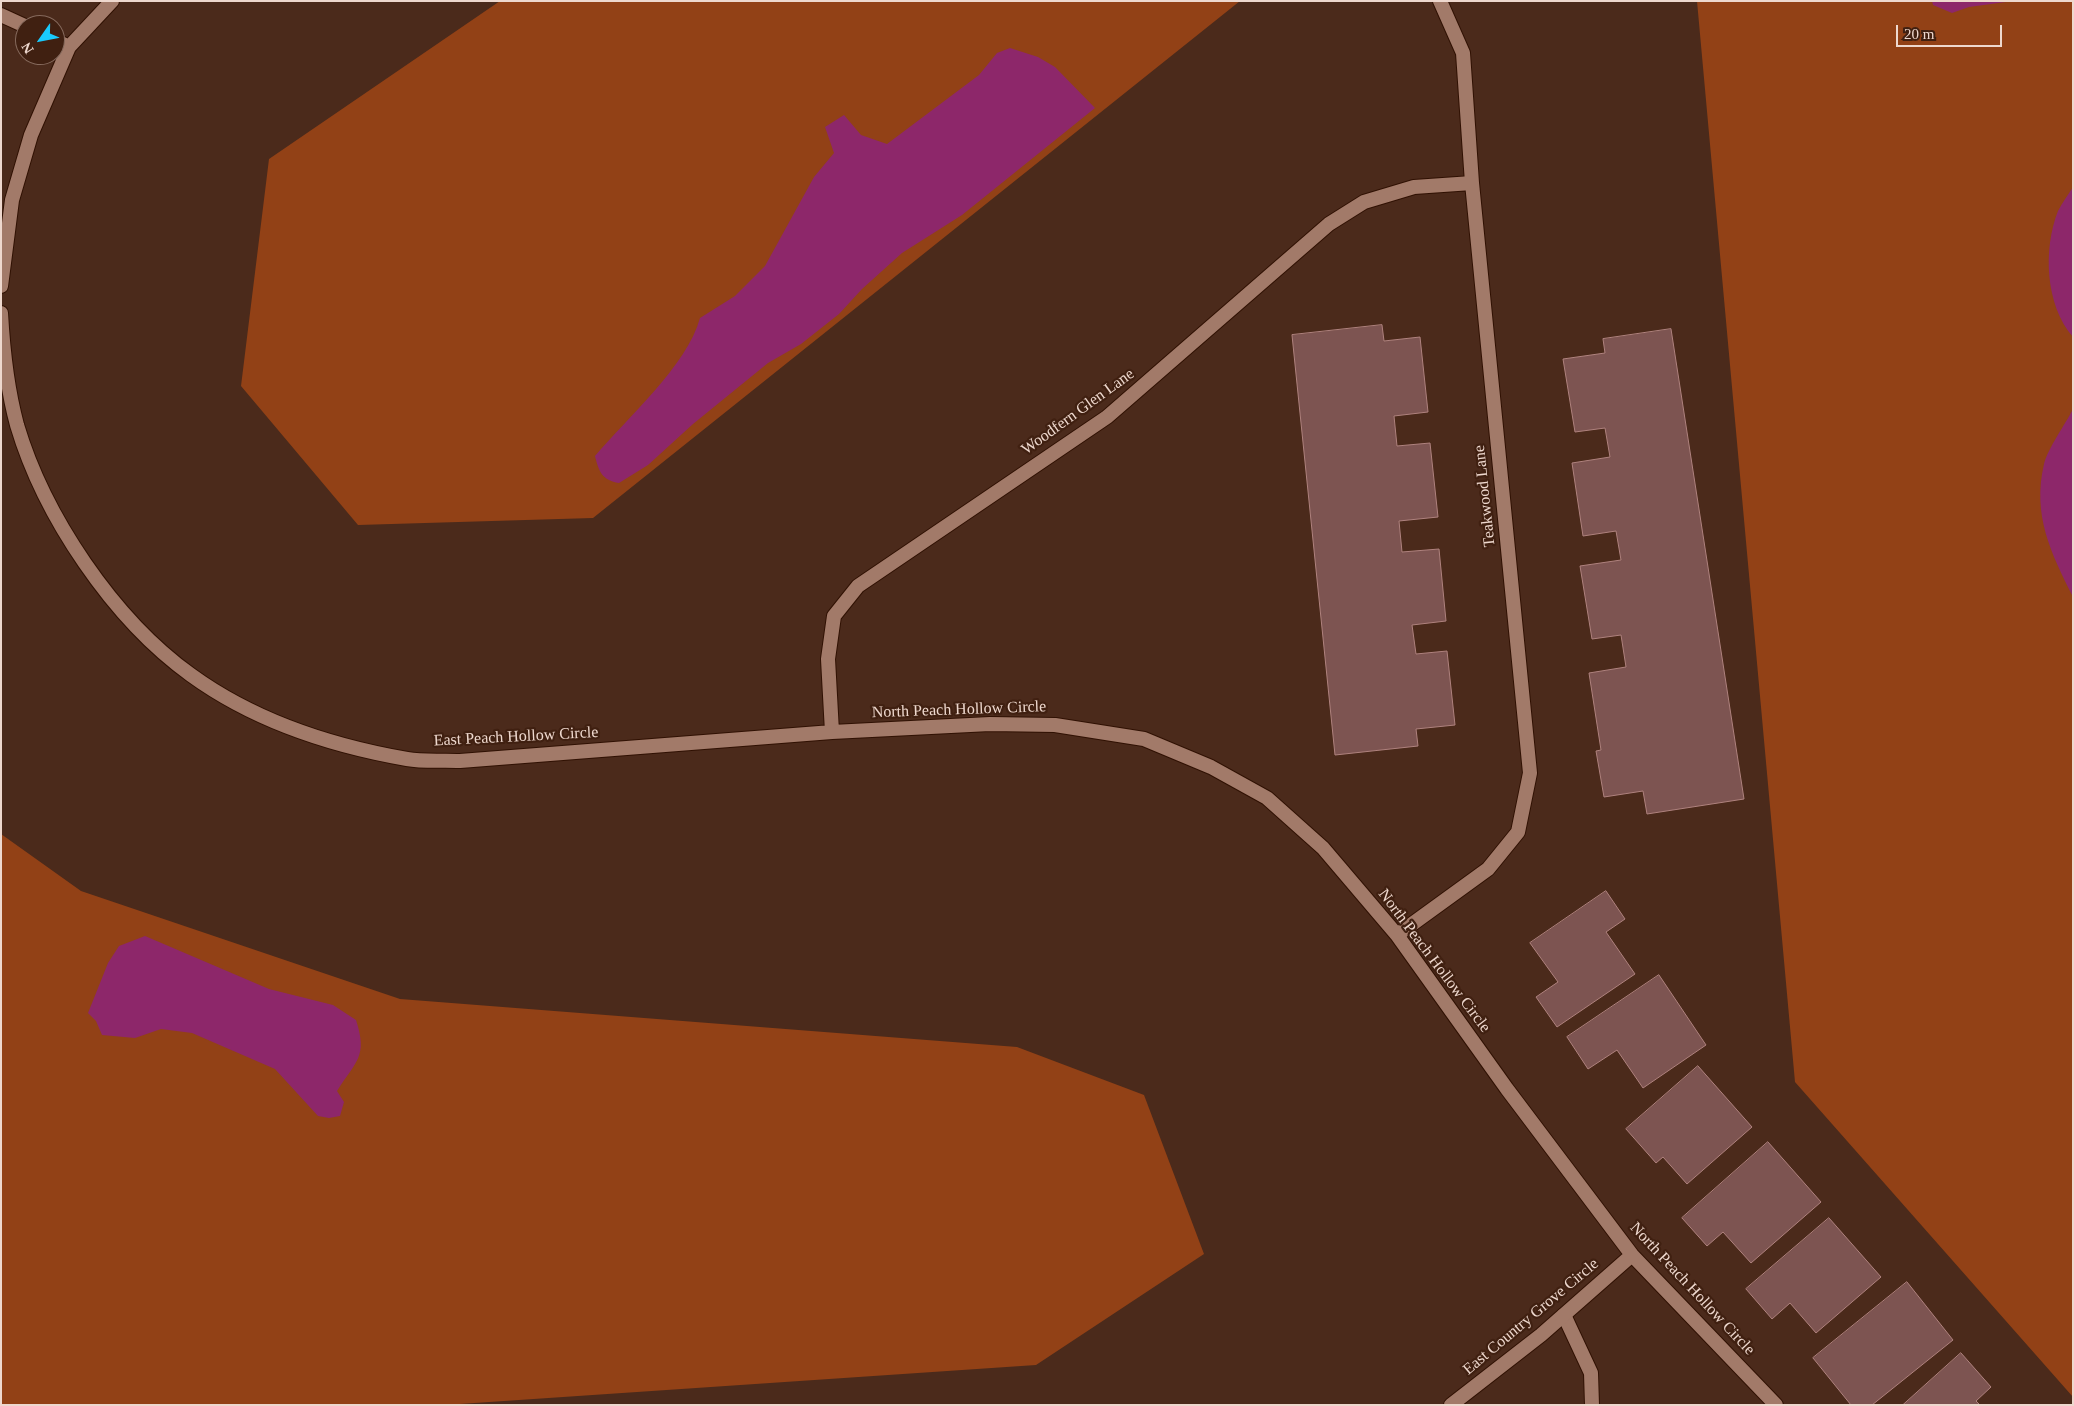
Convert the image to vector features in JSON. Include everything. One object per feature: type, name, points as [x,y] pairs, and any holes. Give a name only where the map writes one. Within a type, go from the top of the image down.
[{"type":"street","points":[[1,286],[12,200],[31,135],[69,47],[112,1]]},
{"type":"street","name":"Teakwood Lane","points":[[1397,935],[1488,868],[1518,832],[1530,772],[1472,183],[1463,53],[1440,1]]},
{"type":"street","points":[[1,15],[15,21]]},
{"type":"street","points":[[65,45],[69,47]]},
{"type":"street","name":"Woodfern Glen Lane","points":[[832,732],[828,660],[834,616],[858,586],[1107,416],[1329,224],[1364,202],[1414,187],[1472,183]]},
{"type":"street","name":"East Peach Hollow Circle","points":[[1,313],[4,357],[17,424],[41,490],[73,545],[106,592],[152,641],[190,675],[244,708],[293,728],[341,743],[417,759],[460,761],[832,732]]},
{"type":"street","name":"North Peach Hollow Circle","points":[[832,732],[990,724],[1055,725],[1144,739],[1211,767],[1267,798],[1323,848],[1397,935],[1507,1089],[1632,1255],[1776,1405]]},
{"type":"street","name":"East Country Grove Circle","points":[[1451,1405],[1564,1315],[1632,1255]]},
{"type":"street","points":[[1564,1315],[1591,1373],[1592,1405]]},
{"type":"shaded area","points":[[500,1],[1240,1],[593,518],[358,525],[241,386],[269,159]]},
{"type":"shaded area","points":[[1697,1],[2073,1],[2073,1397],[1795,1082]]},
{"type":"shaded area","points":[[1932,1],[2013,1],[1969,7],[1952,13],[1933,5]]},
{"type":"shaded area","points":[[1010,48],[1038,57],[1055,67],[1095,108],[962,215],[902,253],[862,289],[839,314],[801,344],[768,363],[693,424],[648,465],[619,483],[605,477],[598,467],[595,456],[670,373],[693,336],[700,318],[735,296],[765,266],[814,177],[834,153],[825,127],[844,115],[861,135],[887,144],[979,75],[997,53]]},
{"type":"shaded area","points":[[2073,187],[2073,337],[2064,324],[2052,293],[2049,259],[2053,226],[2058,211]]},
{"type":"shaded area","points":[[2073,409],[2073,597],[2051,549],[2042,517],[2040,500],[2046,458]]},
{"type":"shaded area","points":[[1,834],[81,891],[400,999],[1017,1047],[1144,1095],[1204,1254],[1036,1365],[445,1405],[1,1405]]},
{"type":"shaded area","points":[[145,936],[269,989],[333,1005],[356,1020],[361,1042],[360,1051],[355,1065],[337,1091],[344,1102],[340,1116],[329,1118],[318,1116],[275,1069],[192,1033],[161,1029],[135,1038],[102,1035],[96,1021],[88,1013],[108,963],[119,946]]},
{"type":"building","points":[[1382,325],[1384,341],[1420,337],[1428,412],[1394,416],[1397,446],[1430,443],[1438,517],[1399,521],[1402,552],[1439,549],[1446,621],[1412,625],[1416,654],[1447,651],[1455,725],[1416,729],[1418,746],[1335,755],[1292,335]]},
{"type":"building","points":[[1671,329],[1744,799],[1647,814],[1643,791],[1604,797],[1596,751],[1601,750],[1589,673],[1626,667],[1621,635],[1592,639],[1580,566],[1621,560],[1616,531],[1583,536],[1572,463],[1610,457],[1605,428],[1575,432],[1563,359],[1605,353],[1603,339]]},
{"type":"building","points":[[1606,891],[1625,919],[1606,932],[1635,974],[1557,1027],[1536,997],[1558,982],[1530,943]]},
{"type":"building","points":[[1659,975],[1706,1045],[1643,1088],[1617,1050],[1588,1069],[1567,1037]]},
{"type":"building","points":[[1698,1066],[1752,1127],[1687,1184],[1663,1157],[1656,1163],[1626,1129]]},
{"type":"building","points":[[1768,1142],[1821,1202],[1751,1263],[1723,1232],[1707,1246],[1682,1218]]},
{"type":"building","points":[[1829,1218],[1881,1277],[1816,1333],[1790,1303],[1772,1319],[1746,1289]]},
{"type":"building","points":[[1907,1282],[1953,1340],[1872,1405],[1851,1405],[1813,1358]]},
{"type":"building","points":[[1961,1353],[1991,1387],[1976,1401],[1980,1405],[1903,1405]]}]
